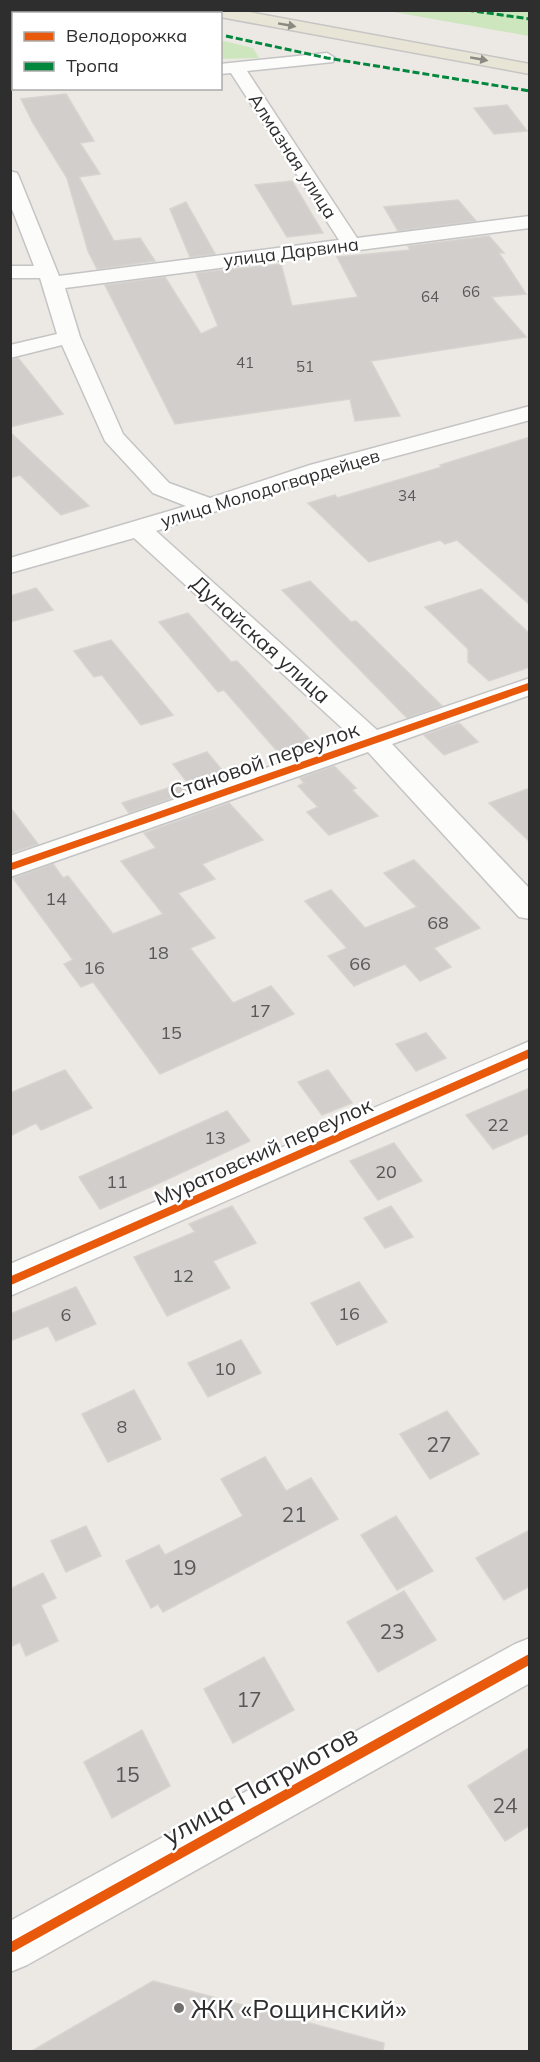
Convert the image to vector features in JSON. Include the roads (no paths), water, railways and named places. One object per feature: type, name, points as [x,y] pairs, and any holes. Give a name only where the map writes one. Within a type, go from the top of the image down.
[{"type":"main road","points":[[295,10],[530,52]]},
{"type":"main road","points":[[222,12],[530,69]]},
{"type":"street","points":[[228,68],[327,58]]},
{"type":"street","name":"Алмазная улица","points":[[228,68],[351,244]]},
{"type":"street","points":[[10,177],[50,277],[69,337],[113,436],[161,488],[207,505]]},
{"type":"street","name":"улица Дарвина","points":[[10,272],[50,277],[530,222]]},
{"type":"street","points":[[10,352],[69,337]]},
{"type":"street","name":"улица Молодогвардейцев","points":[[10,566],[139,529],[207,505],[318,471],[530,413]]},
{"type":"street","name":"Дунайская улица","points":[[139,529],[374,741],[530,909]]},
{"type":"street","name":"Становой переулок","points":[[10,867],[530,686]]},
{"type":"street","name":"Муратовский переулок","points":[[10,1281],[530,1053]]},
{"type":"street","name":"улица Патриотов","points":[[10,1948],[530,1659]]},
{"type":"place","name":"ЖК «Рощинский»","points":[[179,2008]]}]
